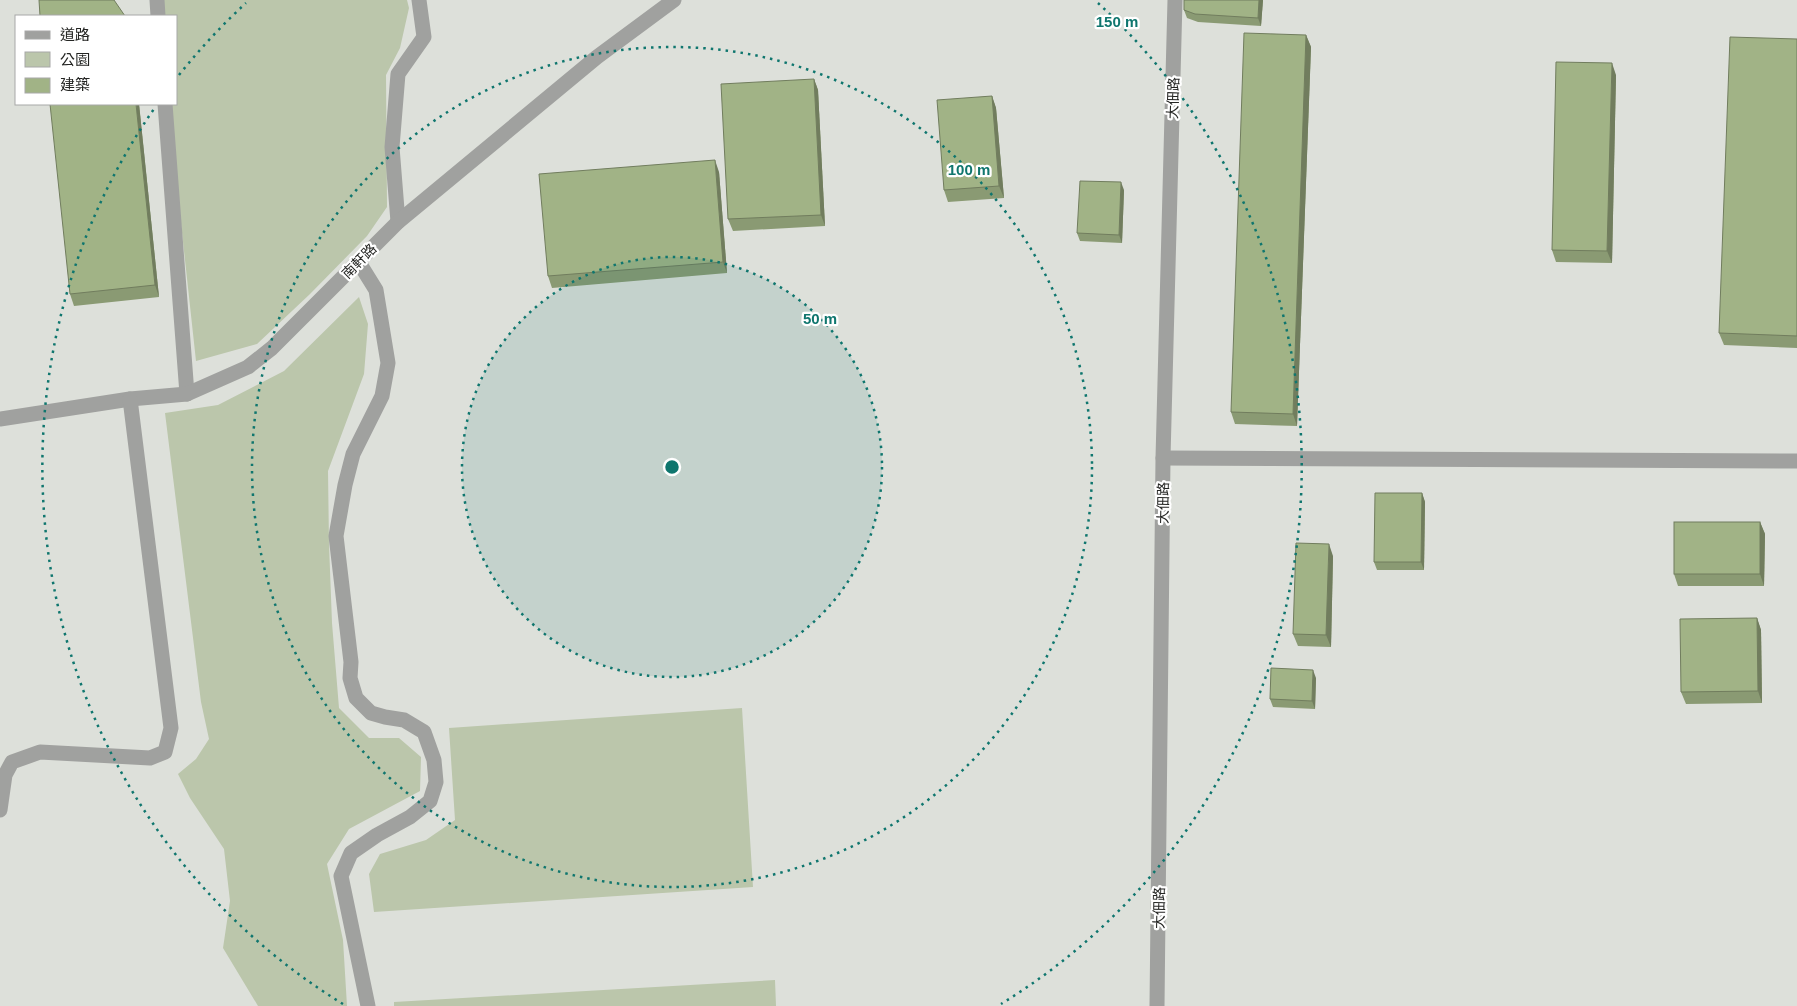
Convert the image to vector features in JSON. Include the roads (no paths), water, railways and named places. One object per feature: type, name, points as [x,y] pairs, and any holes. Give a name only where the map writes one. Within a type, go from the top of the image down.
[{"type":"street","points":[[157,0],[158,15]]},
{"type":"street","points":[[398,222],[392,147],[398,74],[424,36],[419,0]]},
{"type":"street","name":"南軒路","points":[[0,419],[130,399],[188,394],[248,367],[272,348],[398,222],[597,57],[674,0]]},
{"type":"street","name":"大佃路","points":[[1157,1006],[1163,458],[1175,0]]},
{"type":"street","points":[[165,105],[188,394]]},
{"type":"street","points":[[358,262],[376,290],[388,363],[382,396],[353,454],[345,485],[336,536],[351,662],[350,678],[356,698],[371,713],[404,720],[424,732],[434,760],[436,782],[430,802],[410,817],[377,835],[350,853],[341,876],[368,1006]]},
{"type":"street","points":[[0,810],[5,775],[12,762],[40,752],[150,758],[165,752],[170,728],[130,399]]},
{"type":"street","points":[[1163,458],[1797,461]]}]
